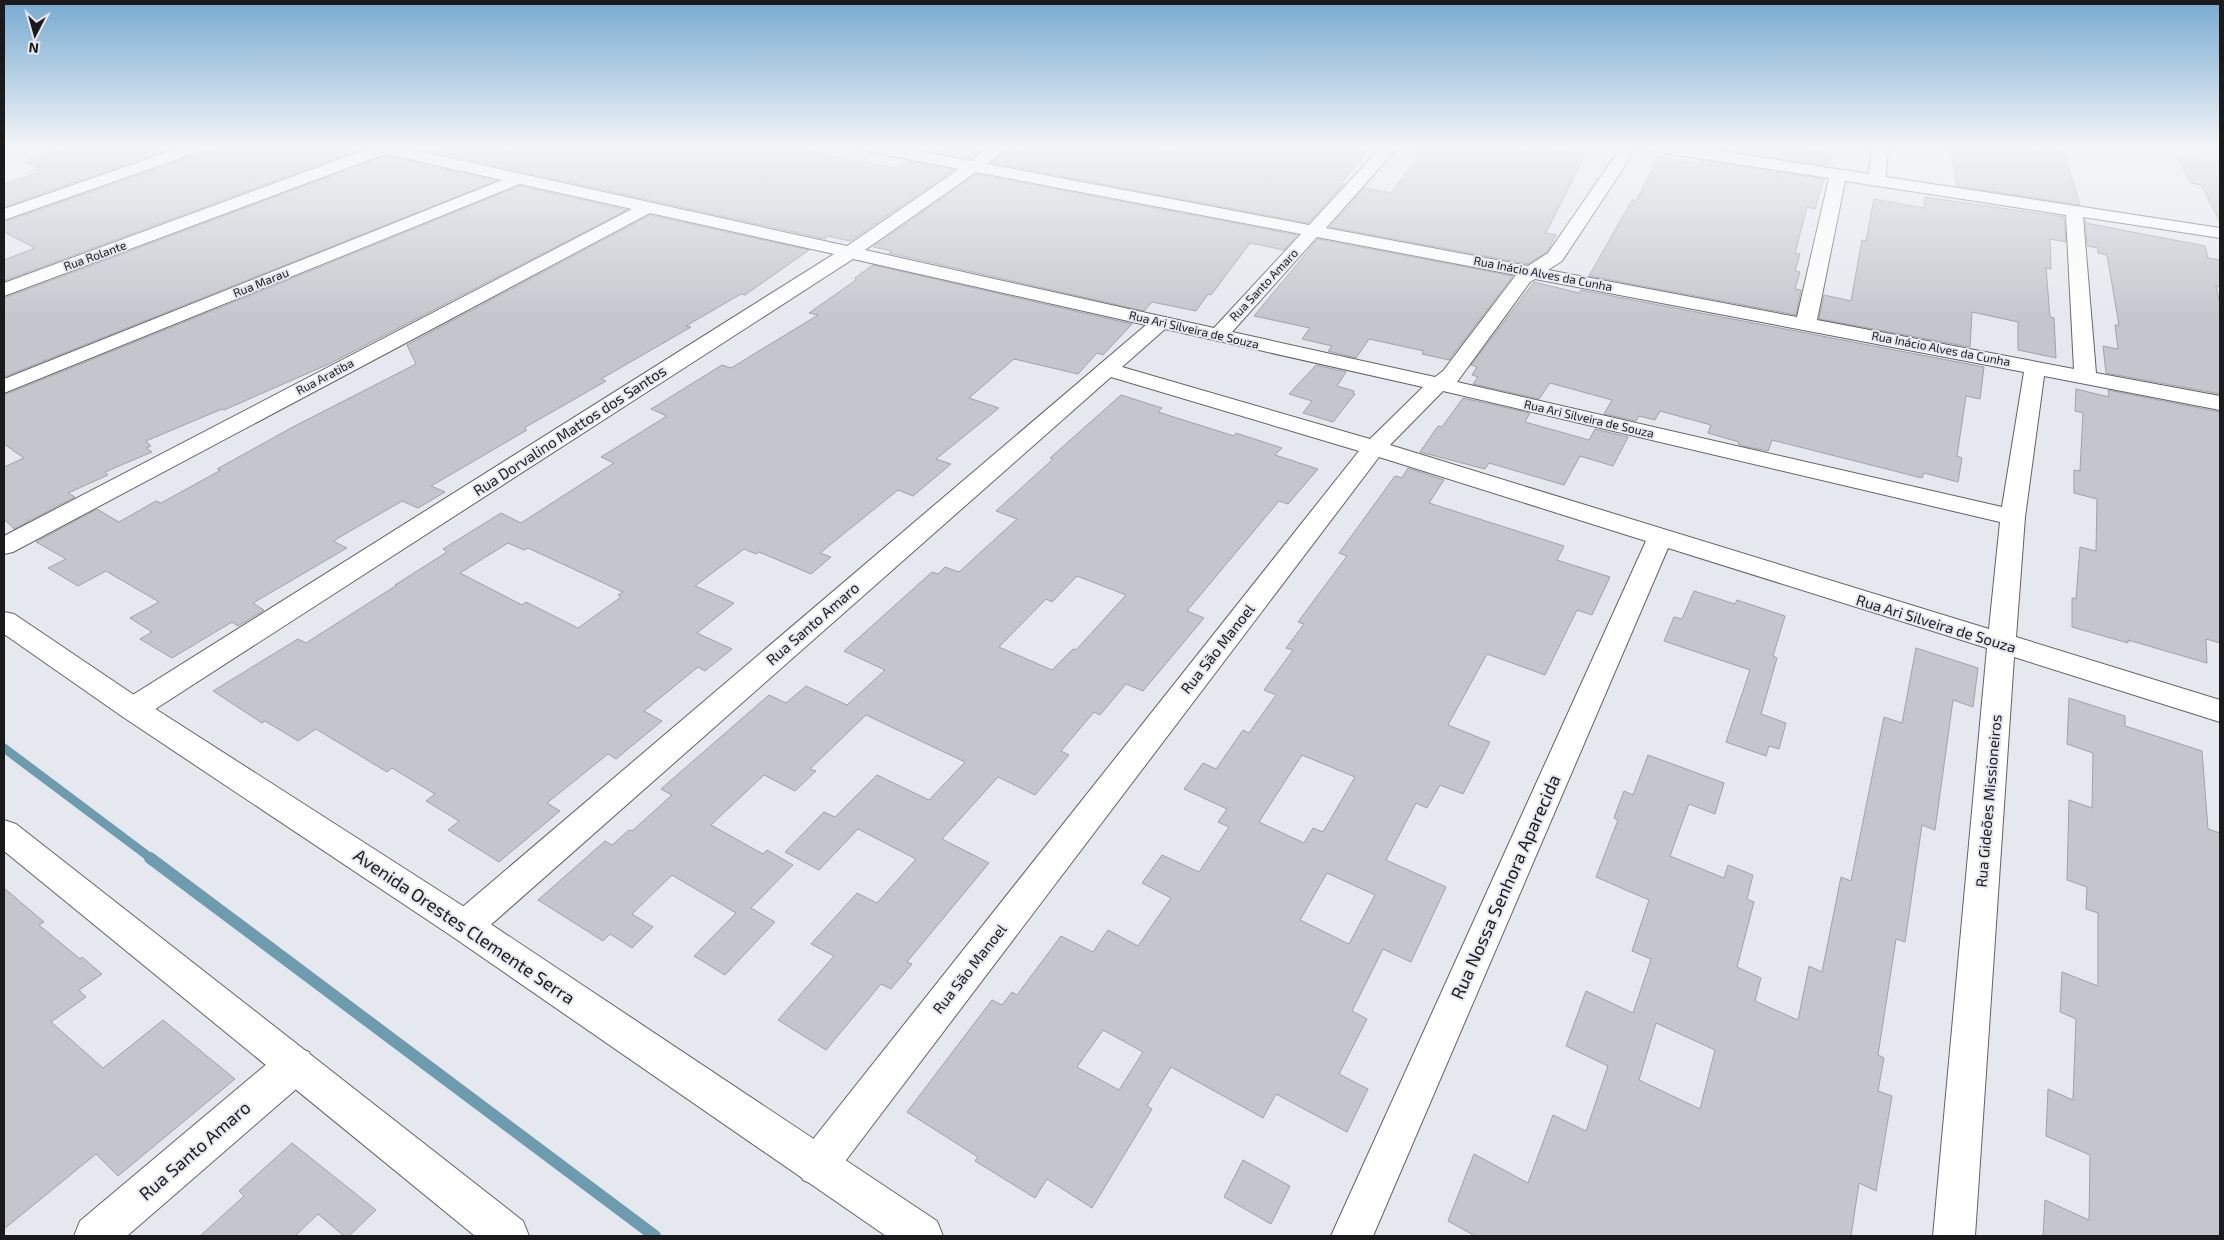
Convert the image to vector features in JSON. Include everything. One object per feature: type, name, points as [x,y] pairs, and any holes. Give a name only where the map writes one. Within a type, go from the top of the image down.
[{"type":"street","points":[[4,215],[36,204]]},
{"type":"street","name":"Rua Rolante","points":[[4,290],[231,204]]},
{"type":"street","name":"Rua Marau","points":[[4,387],[457,204]]},
{"type":"street","name":"Rua Ari Silveira de Souza","points":[[629,204],[1438,384],[2013,517]]},
{"type":"street","name":"Rua Dorvalino Mattos dos Santos","points":[[133,709],[849,253],[920,204]]},
{"type":"street","name":"Rua Inácio Alves da Cunha","points":[[1176,204],[2220,403]]},
{"type":"street","name":"Rua Santo Amaro","points":[[1218,335],[1339,204]]},
{"type":"street","name":"Rua São Manoel","points":[[817,1166],[1374,448],[1438,384],[1451,376],[1523,278],[1555,257],[1591,204]]},
{"type":"street","points":[[1806,323],[1832,204]]},
{"type":"street","points":[[2034,204],[2220,232]]},
{"type":"street","name":"Rua Aratiba","points":[[4,546],[647,208]]},
{"type":"street","points":[[2074,210],[2085,376]]},
{"type":"street","name":"Rua Santo Amaro","points":[[465,926],[1161,322]]},
{"type":"street","name":"Rua Gideões Missioneiros","points":[[1954,1236],[2001,644],[2013,517],[2035,367]]},
{"type":"street","name":"Rua Ari Silveira de Souza","points":[[1107,369],[1374,448],[2001,644],[2220,710]]},
{"type":"street","name":"Rua Nossa Senhora Aparecida","points":[[1352,1236],[1660,538]]},
{"type":"street","name":"Avenida Orestes Clemente Serra","points":[[4,621],[133,709],[465,926],[922,1236]]},
{"type":"street","points":[[4,833],[508,1236]]},
{"type":"street","name":"Rua Santo Amaro","points":[[95,1236],[295,1065]]},
{"type":"building","points":[[56,204],[213,204],[4,281],[4,260],[35,248],[4,232],[4,222]]},
{"type":"building","points":[[257,204],[439,204],[4,377],[4,298]]},
{"type":"building","points":[[476,204],[600,204],[627,210],[331,363],[224,410],[222,409],[146,441],[151,446],[146,448],[152,452],[105,472],[108,475],[68,493],[75,497],[14,529],[4,519],[4,467],[24,458],[4,444],[4,395]]},
{"type":"building","points":[[667,204],[904,204],[850,241],[828,236],[825,239]]},
{"type":"building","points":[[934,204],[1133,204],[1297,235],[1284,250],[1250,243],[1211,295],[1208,294],[1196,311],[1152,302],[1144,311],[889,253],[892,251],[873,247]]},
{"type":"building","points":[[1207,204],[1326,204],[1308,223]]},
{"type":"building","points":[[1350,204],[1561,204],[1546,233],[1556,235],[1547,252],[1528,264],[1330,227]]},
{"type":"building","points":[[1630,204],[1817,204],[1815,209],[1807,207],[1795,253],[1800,254],[1795,271],[1800,272],[1795,289],[1801,290],[1796,315],[1589,276]]},
{"type":"building","points":[[1873,204],[1901,204],[1924,208],[1924,204],[1973,204],[2064,217],[2066,242],[2050,239],[2051,269],[2046,268],[2050,317],[2054,318],[2056,358],[2018,350],[2018,322],[1972,312],[1970,347],[1819,319],[1824,295],[1851,301],[1862,240],[1866,241]]},
{"type":"building","points":[[2211,204],[2220,204],[2220,222]]},
{"type":"building","points":[[650,215],[809,250],[745,295],[741,294],[686,326],[691,327],[601,379],[606,381],[524,428],[527,430],[431,486],[445,492],[418,508],[402,501],[333,541],[347,548],[253,603],[264,610],[238,626],[232,622],[172,658],[140,639],[152,632],[130,618],[159,602],[106,571],[78,586],[48,568],[66,559],[36,542],[97,509],[119,522],[156,501],[161,503],[291,428],[416,364],[407,345]]},
{"type":"building","points":[[2085,219],[2086,223],[2205,246],[2208,258],[2220,260],[2220,287],[2216,286],[2220,304],[2220,394],[2106,373],[2103,346],[2118,349],[2115,325],[2119,325],[2107,255],[2098,253],[2098,248],[2087,246]]},
{"type":"building","points":[[1318,239],[1513,276],[1449,360],[1422,354],[1424,351],[1369,339],[1356,358],[1328,351],[1332,346],[1302,339],[1310,328],[1254,316]]},
{"type":"building","points":[[873,265],[1132,324],[1103,355],[1097,353],[1078,374],[1014,359],[969,398],[999,408],[936,459],[951,464],[913,496],[898,490],[820,553],[831,557],[811,574],[759,552],[756,554],[744,549],[695,586],[734,603],[697,633],[732,649],[705,671],[698,667],[644,711],[662,721],[616,759],[608,754],[547,803],[560,811],[499,862],[448,830],[459,821],[426,801],[435,794],[392,768],[387,772],[316,729],[298,741],[265,721],[262,723],[213,691],[298,639],[306,643],[447,552],[443,549],[501,513],[521,523],[614,463],[601,457],[667,416],[651,409],[722,365],[731,368],[818,315],[809,313],[856,280],[855,278]],"holes":[[[508,543],[524,550],[528,548],[623,592],[618,595],[621,597],[578,628],[526,602],[522,605],[460,573]]]},
{"type":"building","points":[[1534,282],[1579,293],[1581,290],[1984,367],[1980,399],[1966,396],[1957,456],[1962,458],[1958,482],[1924,473],[1922,478],[1772,440],[1768,451],[1742,446],[1738,444],[1739,442],[1708,433],[1711,425],[1660,411],[1655,420],[1639,416],[1636,421],[1604,414],[1612,400],[1550,383],[1539,399],[1473,384],[1478,377],[1472,375],[1477,367],[1471,365]]},
{"type":"building","points":[[1316,365],[1346,372],[1337,386],[1354,391],[1353,393],[1355,394],[1333,422],[1303,413],[1312,401],[1289,394]]},
{"type":"building","points":[[2076,389],[2109,397],[2108,390],[2220,412],[2220,643],[2206,639],[2207,663],[2128,640],[2128,643],[2072,627],[2072,598],[2076,599],[2080,547],[2096,551],[2097,499],[2074,493],[2074,470],[2080,471],[2083,413],[2075,411]]},
{"type":"building","points":[[1121,395],[1162,408],[1158,412],[1234,436],[1236,433],[1282,448],[1275,455],[1318,469],[1288,504],[1279,501],[1187,611],[1204,618],[1143,691],[1126,684],[1100,715],[1094,712],[1061,751],[1069,755],[1035,795],[998,777],[942,839],[989,863],[907,962],[912,964],[891,989],[881,984],[826,1050],[778,1020],[834,956],[811,944],[857,893],[877,903],[916,859],[858,829],[819,870],[785,852],[824,812],[835,817],[877,775],[929,800],[965,762],[866,715],[810,769],[816,771],[795,791],[764,775],[711,825],[763,854],[767,850],[793,865],[751,908],[775,922],[725,975],[694,956],[736,913],[672,875],[632,914],[653,927],[632,948],[610,934],[603,941],[538,900],[605,841],[612,845],[629,830],[632,831],[672,795],[661,789],[769,695],[786,703],[806,686],[847,705],[885,670],[844,651],[932,572],[938,574],[945,567],[959,572],[1017,519],[996,511],[1053,459],[1050,458]],"holes":[[[1077,576],[1126,595],[1076,650],[1073,649],[1052,670],[999,647],[1046,599],[1052,602]]]},
{"type":"building","points":[[1463,398],[1530,413],[1525,422],[1589,440],[1595,429],[1628,437],[1613,466],[1580,456],[1564,485],[1489,463],[1485,469],[1420,452],[1438,426],[1442,427]]},
{"type":"building","points":[[1408,468],[1444,480],[1429,503],[1564,546],[1557,560],[1610,577],[1592,615],[1577,610],[1545,675],[1487,654],[1448,725],[1490,742],[1463,794],[1440,785],[1427,808],[1416,803],[1386,860],[1446,887],[1411,962],[1383,949],[1352,1011],[1367,1019],[1339,1074],[1368,1089],[1347,1132],[1276,1094],[1263,1118],[1171,1067],[1147,1106],[1152,1109],[1092,1208],[1047,1179],[1035,1198],[975,1161],[978,1157],[907,1112],[992,1000],[1002,1005],[1012,992],[1017,995],[1061,936],[1093,952],[1108,930],[1138,946],[1171,898],[1142,883],[1162,855],[1199,872],[1229,827],[1218,822],[1227,809],[1184,789],[1203,763],[1216,769],[1243,730],[1249,733],[1276,695],[1264,690],[1293,650],[1286,648],[1304,624],[1298,622],[1347,556],[1339,553],[1395,476],[1402,478]],"holes":[[[1302,755],[1355,777],[1323,832],[1313,828],[1304,843],[1259,822]],[[1327,873],[1375,895],[1349,944],[1300,920]],[[1103,1030],[1143,1052],[1119,1090],[1077,1067]]]},
{"type":"building","points":[[1694,591],[1735,604],[1737,600],[1785,616],[1773,656],[1777,658],[1761,714],[1786,723],[1779,749],[1769,746],[1766,756],[1726,742],[1750,670],[1664,641],[1674,617],[1682,619]]},
{"type":"building","points":[[1916,648],[1978,668],[1973,707],[1953,700],[1935,830],[1922,825],[1905,942],[1896,939],[1878,1055],[1884,1058],[1878,1091],[1892,1096],[1876,1191],[1859,1183],[1851,1236],[1475,1236],[1448,1221],[1474,1154],[1528,1183],[1553,1115],[1586,1131],[1608,1066],[1566,1046],[1586,991],[1633,1013],[1651,959],[1632,951],[1649,900],[1596,877],[1618,820],[1614,818],[1624,791],[1633,795],[1648,755],[1724,783],[1715,814],[1689,804],[1670,856],[1724,878],[1728,865],[1753,875],[1747,899],[1754,902],[1737,967],[1761,978],[1755,1001],[1798,1020],[1809,966],[1822,972],[1841,877],[1851,881],[1884,717],[1902,723]],"holes":[[[1656,1023],[1715,1050],[1700,1109],[1639,1080]]]},
{"type":"building","points":[[2069,698],[2125,716],[2125,726],[2202,751],[2208,829],[2220,833],[2220,1236],[2043,1236],[2045,1200],[2089,1220],[2090,1155],[2046,1136],[2048,1089],[2073,1100],[2076,1019],[2060,1012],[2062,972],[2098,986],[2098,913],[2086,909],[2087,887],[2067,880],[2069,800],[2092,808],[2093,753],[2067,744]]},
{"type":"building","points":[[4,888],[44,922],[39,925],[80,959],[82,957],[102,974],[79,990],[86,997],[51,1022],[103,1068],[163,1020],[235,1079],[118,1176],[96,1154],[4,1229]]},
{"type":"building","points":[[292,1143],[376,1210],[349,1236],[344,1236],[318,1214],[295,1236],[200,1236],[244,1196],[239,1191]]},
{"type":"building","points":[[1243,1160],[1290,1186],[1271,1224],[1224,1197]]},
{"type":"waterway","points":[[4,748],[152,859]]},
{"type":"waterway","points":[[150,858],[655,1236]]}]
